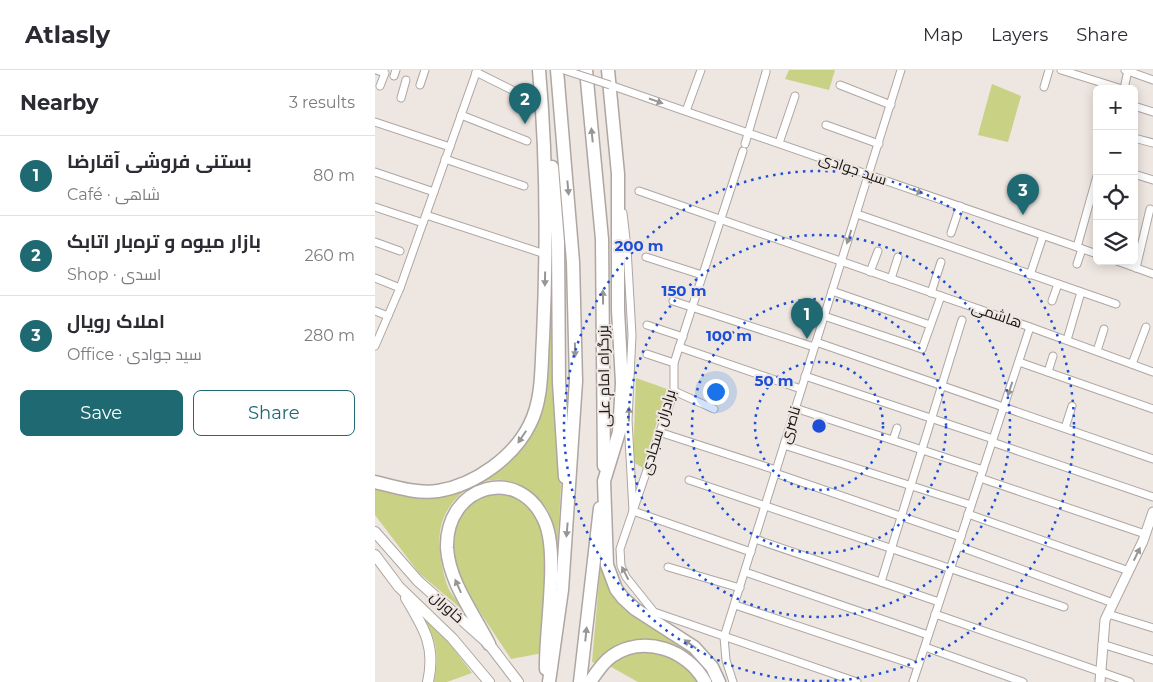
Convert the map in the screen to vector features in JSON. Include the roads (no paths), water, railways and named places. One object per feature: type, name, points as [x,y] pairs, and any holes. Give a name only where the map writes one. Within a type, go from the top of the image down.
[{"type":"highway","points":[[539,70],[544,125],[551,160],[557,242],[559,382],[563,462],[569,508]]},
{"type":"highway","name":"بزرگراه امام علی","points":[[548,682],[562,590],[569,508],[576,381],[573,262],[557,70]]},
{"type":"highway","name":"بزرگراه امام علی","points":[[580,682],[594,544],[604,482],[602,239],[586,70]]},
{"type":"highway","points":[[608,70],[618,174],[618,310],[622,383],[619,432],[604,482],[606,558],[616,589],[635,608],[694,647],[712,667],[719,682]]},
{"type":"highway","points":[[375,482],[408,490],[438,491],[487,471],[506,457],[530,424],[539,395],[539,253],[544,125]]},
{"type":"highway","points":[[489,644],[455,579],[447,549],[448,530],[452,517],[475,492],[487,488],[500,487],[518,492],[531,501],[541,514],[548,532],[550,553],[546,653],[548,682]]},
{"type":"highway","points":[[589,682],[604,663],[618,652],[635,647],[649,646],[674,651],[682,656],[694,666],[705,682]]},
{"type":"main road","points":[[1099,677],[1102,644],[1108,614],[1129,571],[1153,512]]},
{"type":"main road","name":"خاوران","points":[[375,532],[418,580],[489,644],[518,682]]},
{"type":"main road","name":"خاوران","points":[[375,555],[399,587],[452,638],[489,682]]},
{"type":"main road","points":[[399,587],[427,634],[431,656],[431,670],[428,682]]},
{"type":"main road","points":[[419,682],[431,670]]},
{"type":"street","points":[[375,70],[385,73],[380,86]]},
{"type":"street","points":[[420,84],[425,70]]},
{"type":"street","name":"سید جوادی","points":[[564,70],[870,174],[1093,253]]},
{"type":"street","points":[[686,111],[701,70]]},
{"type":"street","name":"ناصری","points":[[724,637],[901,70]]},
{"type":"street","points":[[1044,87],[1049,70]]},
{"type":"street","points":[[1061,70],[1110,85]]},
{"type":"street","points":[[1124,85],[1127,70],[1153,80]]},
{"type":"street","points":[[375,344],[400,288],[476,71],[523,94]]},
{"type":"street","name":"برادران سجادی","points":[[724,637],[655,612],[635,589],[621,566],[620,549],[674,391],[674,363],[744,148],[766,72]]},
{"type":"street","points":[[401,98],[406,80]]},
{"type":"street","points":[[840,85],[891,105]]},
{"type":"street","points":[[779,143],[795,96]]},
{"type":"street","points":[[1138,107],[1153,112]]},
{"type":"street","points":[[461,115],[527,141]]},
{"type":"street","points":[[375,123],[450,147]]},
{"type":"street","points":[[825,124],[879,144]]},
{"type":"street","points":[[1138,139],[1153,144]]},
{"type":"street","points":[[445,159],[524,186]]},
{"type":"street","points":[[375,172],[434,192]]},
{"type":"street","points":[[618,174],[627,248],[631,335],[628,420],[633,511],[751,552]]},
{"type":"street","points":[[1137,175],[1153,180]]},
{"type":"street","name":"هاشمی","points":[[639,191],[1030,326],[1153,372]]},
{"type":"street","points":[[1077,264],[1093,193]]},
{"type":"street","points":[[951,233],[960,206]]},
{"type":"street","points":[[375,207],[423,223]]},
{"type":"street","points":[[1136,268],[1150,210]]},
{"type":"street","points":[[857,214],[1116,304]]},
{"type":"street","points":[[426,215],[539,253]]},
{"type":"street","points":[[1030,275],[1043,236]]},
{"type":"street","points":[[375,242],[400,252]]},
{"type":"street","points":[[870,272],[878,251]]},
{"type":"street","points":[[646,257],[702,275]]},
{"type":"street","points":[[891,279],[898,257]]},
{"type":"street","points":[[931,293],[941,262]]},
{"type":"street","points":[[1128,265],[1153,274]]},
{"type":"street","points":[[375,278],[400,288]]},
{"type":"street","points":[[1053,301],[1058,284]]},
{"type":"street","points":[[832,291],[930,325]]},
{"type":"street","points":[[1067,340],[1081,292]]},
{"type":"street","points":[[824,316],[923,349],[941,296]]},
{"type":"street","points":[[673,301],[941,386],[1153,459]]},
{"type":"street","points":[[375,311],[388,316]]},
{"type":"street","points":[[881,582],[962,320]]},
{"type":"street","points":[[647,325],[683,337]]},
{"type":"street","points":[[916,681],[918,666],[1030,326]]},
{"type":"street","points":[[1132,364],[1146,327]]},
{"type":"street","points":[[1097,351],[1104,329]]},
{"type":"street","points":[[679,347],[801,389]]},
{"type":"street","points":[[647,354],[674,363]]},
{"type":"street","points":[[1048,372],[1053,356]]},
{"type":"street","points":[[1019,362],[1153,409]]},
{"type":"street","points":[[805,376],[931,418],[1153,497]]},
{"type":"street","points":[[674,391],[714,409]]},
{"type":"street","points":[[1065,428],[1073,406]]},
{"type":"street","points":[[795,408],[983,470]]},
{"type":"street","points":[[893,440],[897,428]]},
{"type":"street","points":[[659,432],[776,471],[961,537]]},
{"type":"street","points":[[784,445],[971,505]]},
{"type":"street","points":[[981,478],[1145,534]]},
{"type":"street","points":[[689,480],[1063,607]]},
{"type":"street","points":[[968,514],[1129,571]]},
{"type":"street","points":[[755,539],[939,602]]},
{"type":"street","points":[[958,546],[1113,603]]},
{"type":"street","points":[[668,567],[740,588]]},
{"type":"street","points":[[745,572],[929,635]]},
{"type":"street","points":[[735,605],[918,666]]},
{"type":"street","points":[[935,614],[1099,677],[1130,682]]},
{"type":"street","points":[[1108,614],[1153,628]]},
{"type":"street","points":[[735,681],[726,660],[724,637],[857,682]]},
{"type":"street","points":[[1102,644],[1153,660]]},
{"type":"street","points":[[925,647],[1023,682]]},
{"type":"place","name":"بازار میوه و تره‌بار اتابک","points":[[525,124]]},
{"type":"place","name":"املاک رویال","points":[[1023,215]]},
{"type":"place","name":"بستنی فروشی آقارضا","points":[[807,339]]}]
